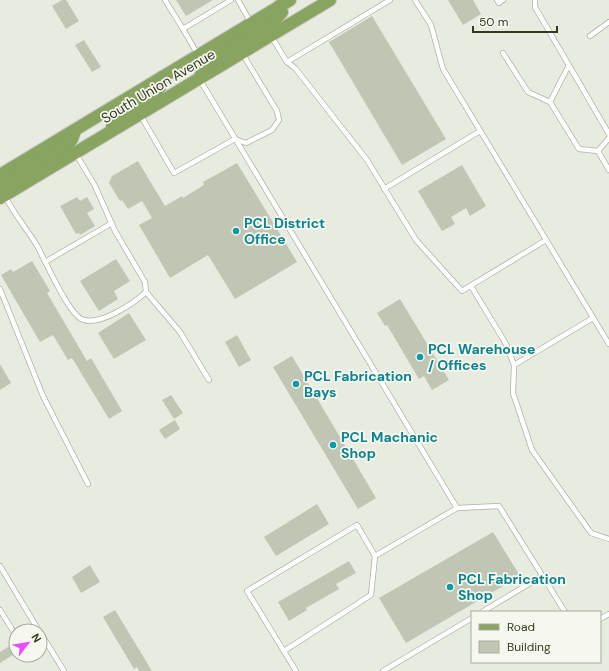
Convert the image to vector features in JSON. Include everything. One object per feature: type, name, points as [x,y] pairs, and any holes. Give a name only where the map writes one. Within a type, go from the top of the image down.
[{"type":"main road","points":[[309,13],[320,0]]},
{"type":"main road","name":"South Union Avenue","points":[[2,196],[330,0]]},
{"type":"main road","name":"South Union Avenue","points":[[0,175],[75,131],[251,23],[282,2]]},
{"type":"main road","points":[[199,79],[205,65],[213,57],[277,18],[282,12],[282,2]]},
{"type":"main road","points":[[105,135],[130,108],[158,90],[162,84],[162,77]]},
{"type":"main road","points":[[2,196],[5,183],[68,145],[72,140],[75,131]]},
{"type":"lane","points":[[165,0],[198,55]]},
{"type":"lane","points":[[183,29],[231,0]]},
{"type":"lane","points":[[238,0],[251,23]]},
{"type":"lane","points":[[287,62],[390,0]]},
{"type":"lane","points":[[415,0],[431,25],[443,69],[609,344]]},
{"type":"lane","points":[[497,0],[498,3],[503,0]]},
{"type":"lane","points":[[535,0],[535,7],[568,67],[609,134]]},
{"type":"lane","points":[[590,36],[609,22]]},
{"type":"lane","points":[[271,36],[287,62],[295,68],[367,160],[416,240],[445,274],[462,291],[546,240]]},
{"type":"lane","points":[[140,114],[174,173],[235,139],[246,143],[272,130],[279,120],[277,111],[242,53]]},
{"type":"lane","points":[[503,53],[528,92],[550,102],[579,150],[598,151]]},
{"type":"lane","points":[[550,102],[568,67]]},
{"type":"lane","points":[[199,79],[457,508]]},
{"type":"lane","points":[[384,189],[480,131]]},
{"type":"lane","points":[[598,151],[609,138]]},
{"type":"lane","points":[[598,151],[609,170]]},
{"type":"lane","points":[[75,153],[145,282],[146,292],[180,332],[209,380]]},
{"type":"lane","points":[[2,196],[36,245],[77,317],[85,321],[110,315],[134,303],[146,292]]},
{"type":"lane","points":[[45,262],[112,223]]},
{"type":"lane","points":[[471,286],[506,344],[514,365],[513,393],[532,450],[591,533],[609,539]]},
{"type":"lane","points":[[0,289],[43,396],[88,484]]},
{"type":"lane","points":[[514,365],[593,318]]},
{"type":"lane","points":[[375,556],[457,508],[499,506],[564,611]]},
{"type":"lane","points":[[284,651],[371,595],[375,556],[357,525],[247,591],[296,671]]},
{"type":"lane","points":[[0,566],[35,623]]},
{"type":"lane","points":[[484,611],[542,576]]},
{"type":"lane","points":[[0,610],[8,623]]},
{"type":"lane","points":[[383,671],[471,619]]},
{"type":"lane","points":[[48,644],[64,671]]},
{"type":"building","points":[[62,0],[66,0],[79,21],[66,29],[52,6]]},
{"type":"building","points":[[176,0],[213,0],[186,16]]},
{"type":"building","points":[[448,0],[473,0],[481,14],[463,25]]},
{"type":"building","points":[[372,16],[446,139],[402,165],[329,42]]},
{"type":"building","points":[[84,40],[101,67],[92,72],[75,45]]},
{"type":"building","name":"PCL District Office","points":[[138,161],[165,206],[182,196],[183,198],[204,185],[203,182],[237,163],[297,262],[235,299],[208,255],[170,278],[139,225],[152,218],[142,201],[128,209],[122,200],[120,201],[109,183],[112,176]]},
{"type":"building","points":[[462,165],[486,206],[470,216],[466,208],[451,217],[455,224],[442,231],[418,191]]},
{"type":"building","points":[[77,197],[80,201],[87,197],[94,209],[87,213],[95,226],[80,235],[79,233],[76,234],[60,206]]},
{"type":"building","points":[[116,259],[130,281],[114,291],[118,299],[99,311],[80,281]]},
{"type":"building","points":[[32,261],[50,291],[47,293],[87,361],[91,358],[122,411],[109,419],[72,358],[68,360],[53,335],[40,342],[1,275],[11,269],[13,272]]},
{"type":"building","name":"PCL Warehouse / Offices","points":[[400,299],[449,380],[432,390],[424,376],[419,379],[387,325],[385,326],[377,313]]},
{"type":"building","points":[[129,313],[146,340],[114,359],[98,333]]},
{"type":"building","points":[[237,335],[251,360],[239,367],[225,342]]},
{"type":"building","points":[[292,356],[376,498],[358,509],[273,367]]},
{"type":"building","points":[[0,364],[11,383],[0,390]]},
{"type":"building","points":[[171,395],[183,413],[174,419],[162,400]]},
{"type":"building","points":[[175,420],[180,429],[165,439],[159,430]]},
{"type":"building","points":[[317,504],[329,524],[276,556],[264,537]]},
{"type":"building","name":"PCL Fabrication Shop","points":[[493,532],[520,576],[406,643],[379,598]]},
{"type":"building","points":[[349,561],[356,573],[336,584],[339,589],[306,608],[307,610],[289,621],[278,602]]},
{"type":"building","points":[[90,565],[100,582],[81,593],[72,577]]},
{"type":"building","points":[[115,610],[152,671],[139,671],[137,667],[134,669],[103,617]]},
{"type":"building","points":[[8,647],[8,658],[0,663],[0,652]]},
{"type":"place","name":"PCL District Office","points":[[236,231]]},
{"type":"place","name":"PCL Warehouse / Offices","points":[[420,357]]},
{"type":"place","name":"PCL Fabrication Bays","points":[[296,384]]},
{"type":"place","name":"PCL Machanic Shop","points":[[333,445]]},
{"type":"place","name":"PCL Fabrication Shop","points":[[450,587]]}]
